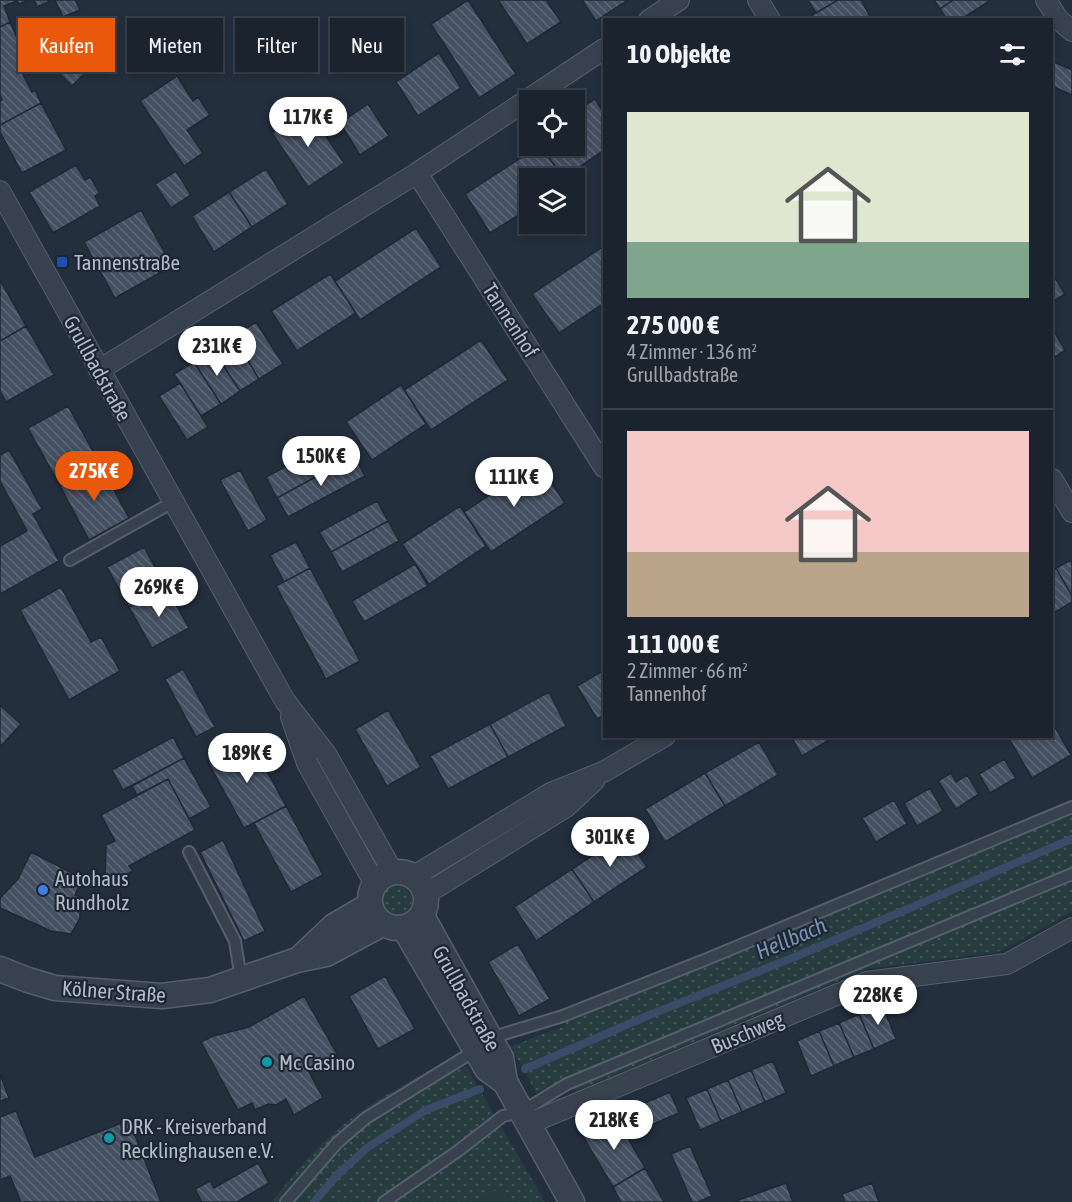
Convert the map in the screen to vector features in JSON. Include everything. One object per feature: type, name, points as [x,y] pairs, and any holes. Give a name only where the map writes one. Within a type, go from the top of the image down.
[{"type":"street","points":[[652,18],[679,0]]},
{"type":"street","points":[[758,0],[769,18]]},
{"type":"street","points":[[1046,0],[1058,19],[1072,31]]},
{"type":"street","points":[[99,370],[417,173],[603,50]]},
{"type":"street","name":"Tannenhof","points":[[417,173],[603,464]]},
{"type":"street","name":"Grullbadstraße","points":[[0,191],[285,701],[308,763],[398,900],[483,1044],[487,1069],[505,1082],[572,1202]]},
{"type":"street","points":[[1053,481],[1065,506]]},
{"type":"street","name":"Kölner Straße","points":[[0,969],[55,988],[162,996],[210,990],[297,960],[326,954],[398,900],[566,807],[605,771],[662,738]]},
{"type":"street","name":"Buschweg","points":[[524,1118],[867,981],[1007,964],[1072,928]]},
{"type":"lane","points":[[70,560],[173,502]]},
{"type":"lane","points":[[286,1202],[337,1143],[366,1118],[483,1044],[563,1016],[696,963],[1072,807]]},
{"type":"lane","points":[[189,852],[234,941],[241,980]]},
{"type":"lane","points":[[384,1202],[458,1151],[503,1116],[524,1118],[567,1084],[1072,874]]},
{"type":"green space","points":[[1072,801],[1072,912],[998,952],[866,969],[577,1091],[561,1081],[536,1093],[510,1047],[566,1025],[561,1009],[717,948]]},
{"type":"green space","points":[[397,885],[403,886],[411,894],[411,906],[403,914],[397,915],[391,914],[383,906],[382,900],[383,894],[391,886]]},
{"type":"green space","points":[[454,1056],[460,1070],[466,1066],[545,1202],[512,1202],[502,1187],[477,1202],[272,1202],[314,1152],[344,1124],[390,1093]]},
{"type":"green space","points":[[502,1187],[512,1202],[477,1202]]},
{"type":"building","points":[[0,0],[29,0],[19,4],[17,1],[4,6],[10,22],[0,27]]},
{"type":"building","points":[[34,0],[52,0],[37,7]]},
{"type":"building","points":[[55,0],[75,0],[80,10],[63,17]]},
{"type":"building","points":[[468,0],[516,74],[479,98],[431,24]]},
{"type":"building","points":[[498,0],[546,0],[561,22],[527,44]]},
{"type":"building","points":[[582,0],[628,0],[596,21]]},
{"type":"building","points":[[808,0],[838,0],[816,13]]},
{"type":"building","points":[[838,0],[861,0],[871,18],[814,18],[812,15]]},
{"type":"building","points":[[934,0],[953,0],[940,9]]},
{"type":"building","points":[[953,0],[991,0],[963,18],[946,18],[940,9]]},
{"type":"building","points":[[10,22],[18,40],[18,72],[24,72],[22,73],[32,92],[35,90],[41,103],[0,125],[0,101],[2,100],[0,95],[0,27]]},
{"type":"building","points":[[439,53],[461,88],[418,116],[396,82]]},
{"type":"building","points":[[1053,61],[1072,70],[1072,95],[1053,86]]},
{"type":"building","points":[[58,72],[86,72],[72,86]]},
{"type":"building","points":[[177,76],[193,101],[198,97],[210,115],[187,130],[203,153],[184,166],[140,101]]},
{"type":"building","points":[[595,99],[603,111],[603,151],[578,168],[556,168],[548,156],[585,156],[585,106]]},
{"type":"building","points":[[41,103],[66,150],[22,173],[0,132],[0,125]]},
{"type":"building","points":[[368,104],[389,136],[360,155],[340,123]]},
{"type":"building","points":[[308,109],[344,163],[308,187],[272,133]]},
{"type":"building","points":[[524,156],[548,156],[556,168],[519,168],[519,215],[490,233],[465,194]]},
{"type":"building","points":[[76,165],[85,180],[90,177],[100,193],[95,196],[100,206],[53,233],[29,192]]},
{"type":"building","points":[[266,169],[288,204],[252,227],[229,192]]},
{"type":"building","points":[[176,171],[191,195],[171,208],[155,184]]},
{"type":"building","points":[[229,192],[252,227],[214,252],[192,216]]},
{"type":"building","points":[[141,210],[172,266],[115,298],[84,242]]},
{"type":"building","points":[[416,228],[441,267],[360,320],[335,281]]},
{"type":"building","points":[[603,247],[603,304],[559,333],[532,294]]},
{"type":"building","points":[[330,274],[356,313],[297,351],[271,311]]},
{"type":"building","points":[[1053,275],[1065,294],[1053,301]]},
{"type":"building","points":[[0,280],[26,326],[0,341]]},
{"type":"building","points":[[256,322],[283,364],[259,379],[233,337]]},
{"type":"building","points":[[26,326],[54,375],[6,402],[0,391],[0,341]]},
{"type":"building","points":[[1053,330],[1065,350],[1053,358]]},
{"type":"building","points":[[233,337],[259,379],[240,391],[213,350]]},
{"type":"building","points":[[481,340],[508,380],[431,430],[404,390]]},
{"type":"building","points":[[213,350],[240,391],[221,404],[194,362]]},
{"type":"building","points":[[194,362],[221,404],[201,416],[174,374]]},
{"type":"building","points":[[180,383],[208,427],[187,440],[159,396]]},
{"type":"building","points":[[401,385],[426,424],[372,460],[346,422]]},
{"type":"building","points":[[68,406],[100,464],[60,486],[28,428]]},
{"type":"building","points":[[343,436],[354,456],[277,498],[266,477]]},
{"type":"building","points":[[9,450],[42,509],[33,514],[59,561],[0,594],[0,546],[27,531],[0,481],[0,455]]},
{"type":"building","points":[[354,456],[365,476],[288,517],[277,498]]},
{"type":"building","points":[[538,463],[565,503],[491,552],[464,512]]},
{"type":"building","points":[[100,464],[129,518],[89,540],[60,486]]},
{"type":"building","points":[[240,470],[267,520],[248,531],[220,480]]},
{"type":"building","points":[[377,501],[388,521],[331,552],[319,532]]},
{"type":"building","points":[[460,506],[486,546],[429,584],[402,544]]},
{"type":"building","points":[[388,521],[399,541],[342,572],[331,552]]},
{"type":"building","points":[[296,542],[310,568],[284,582],[270,555]]},
{"type":"building","points":[[144,547],[166,587],[129,607],[107,567]]},
{"type":"building","points":[[1071,560],[1072,563],[1072,596],[1056,568]]},
{"type":"building","points":[[415,564],[428,586],[364,622],[352,601]]},
{"type":"building","points":[[310,568],[360,661],[326,679],[276,586]]},
{"type":"building","points":[[1056,568],[1072,596],[1072,602],[1053,613],[1053,570]]},
{"type":"building","points":[[61,587],[91,642],[101,637],[120,671],[69,700],[20,610]]},
{"type":"building","points":[[166,587],[189,628],[152,648],[129,607]]},
{"type":"building","points":[[183,669],[215,727],[196,737],[165,679]]},
{"type":"building","points":[[603,671],[603,716],[597,719],[577,686]]},
{"type":"building","points":[[549,692],[566,726],[508,757],[490,724]]},
{"type":"building","points":[[0,705],[21,724],[0,747]]},
{"type":"building","points":[[388,710],[421,767],[387,786],[355,729]]},
{"type":"building","points":[[490,724],[508,757],[448,789],[430,756]]},
{"type":"building","points":[[1053,724],[1071,755],[1032,778],[1009,738],[1053,738]]},
{"type":"building","points":[[173,737],[184,758],[123,790],[112,770]]},
{"type":"building","points":[[792,738],[833,738],[802,756]]},
{"type":"building","points":[[250,740],[286,806],[244,828],[208,762]]},
{"type":"building","points":[[759,742],[778,775],[725,806],[705,773]]},
{"type":"building","points":[[184,758],[211,807],[189,819],[168,779],[137,795],[132,786]]},
{"type":"building","points":[[1004,759],[1016,778],[990,793],[979,774]]},
{"type":"building","points":[[705,773],[725,806],[665,842],[645,809]]},
{"type":"building","points":[[951,773],[956,782],[967,775],[979,794],[956,809],[938,781]]},
{"type":"building","points":[[168,779],[195,830],[129,866],[133,871],[105,886],[106,845],[115,841],[101,815]]},
{"type":"building","points":[[930,788],[943,811],[917,826],[904,803]]},
{"type":"building","points":[[894,800],[907,824],[876,842],[862,818]]},
{"type":"building","points":[[286,806],[323,875],[291,892],[254,823]]},
{"type":"building","points":[[625,834],[647,867],[594,902],[572,869]]},
{"type":"building","points":[[223,840],[265,931],[244,941],[200,852]]},
{"type":"building","name":"Autohaus Rundholz","points":[[31,852],[78,876],[80,884],[75,895],[80,897],[80,918],[71,934],[51,931],[0,908],[0,898],[18,879]]},
{"type":"building","points":[[572,869],[594,902],[536,941],[514,907]]},
{"type":"building","points":[[518,944],[550,999],[519,1016],[488,962]]},
{"type":"building","points":[[385,976],[415,1029],[378,1049],[349,996]]},
{"type":"building","name":"Mc Casino","points":[[304,996],[337,1054],[308,1070],[323,1098],[294,1115],[286,1099],[276,1105],[268,1104],[255,1110],[252,1103],[238,1110],[201,1042],[213,1036],[249,1027]]},
{"type":"building","points":[[882,1004],[896,1039],[874,1049],[859,1014]]},
{"type":"building","points":[[859,1014],[874,1049],[854,1057],[839,1023]]},
{"type":"building","points":[[839,1023],[854,1057],[834,1066],[819,1031]]},
{"type":"building","points":[[819,1031],[834,1066],[811,1076],[797,1041]]},
{"type":"building","points":[[773,1061],[786,1093],[765,1102],[751,1070]]},
{"type":"building","points":[[751,1070],[765,1102],[742,1112],[728,1080]]},
{"type":"building","points":[[0,1074],[9,1098],[0,1101]]},
{"type":"building","points":[[728,1080],[742,1112],[721,1121],[707,1089]]},
{"type":"building","points":[[707,1089],[721,1121],[700,1130],[686,1098]]},
{"type":"building","points":[[670,1092],[679,1113],[626,1136],[615,1116]]},
{"type":"building","name":"DRK - Kreisverband Recklinghausen e.V.","points":[[16,1111],[35,1157],[129,1120],[161,1202],[21,1202],[10,1176],[0,1180],[0,1117]]},
{"type":"building","points":[[615,1116],[645,1168],[613,1187],[582,1135]]},
{"type":"building","points":[[690,1146],[712,1196],[698,1202],[692,1202],[671,1154]]},
{"type":"building","points":[[258,1163],[269,1183],[237,1202],[202,1202],[195,1189],[210,1181],[214,1188]]},
{"type":"building","points":[[645,1168],[664,1202],[621,1202],[613,1187]]},
{"type":"building","points":[[786,1183],[793,1202],[736,1202],[736,1201]]},
{"type":"building","points":[[872,1183],[879,1202],[845,1202],[842,1194]]},
{"type":"waterway","name":"Hellbach","points":[[525,1069],[1072,839]]},
{"type":"waterway","name":"Hellbach","points":[[314,1202],[336,1176],[368,1147],[426,1110],[480,1089]]},
{"type":"place","name":"Tannenstraße","points":[[62,262]]},
{"type":"place","name":"Autohaus Rundholz","points":[[43,890]]},
{"type":"place","name":"Mc Casino","points":[[267,1062]]},
{"type":"place","name":"DRK - Kreisverband Recklinghausen e.V.","points":[[109,1138]]}]
